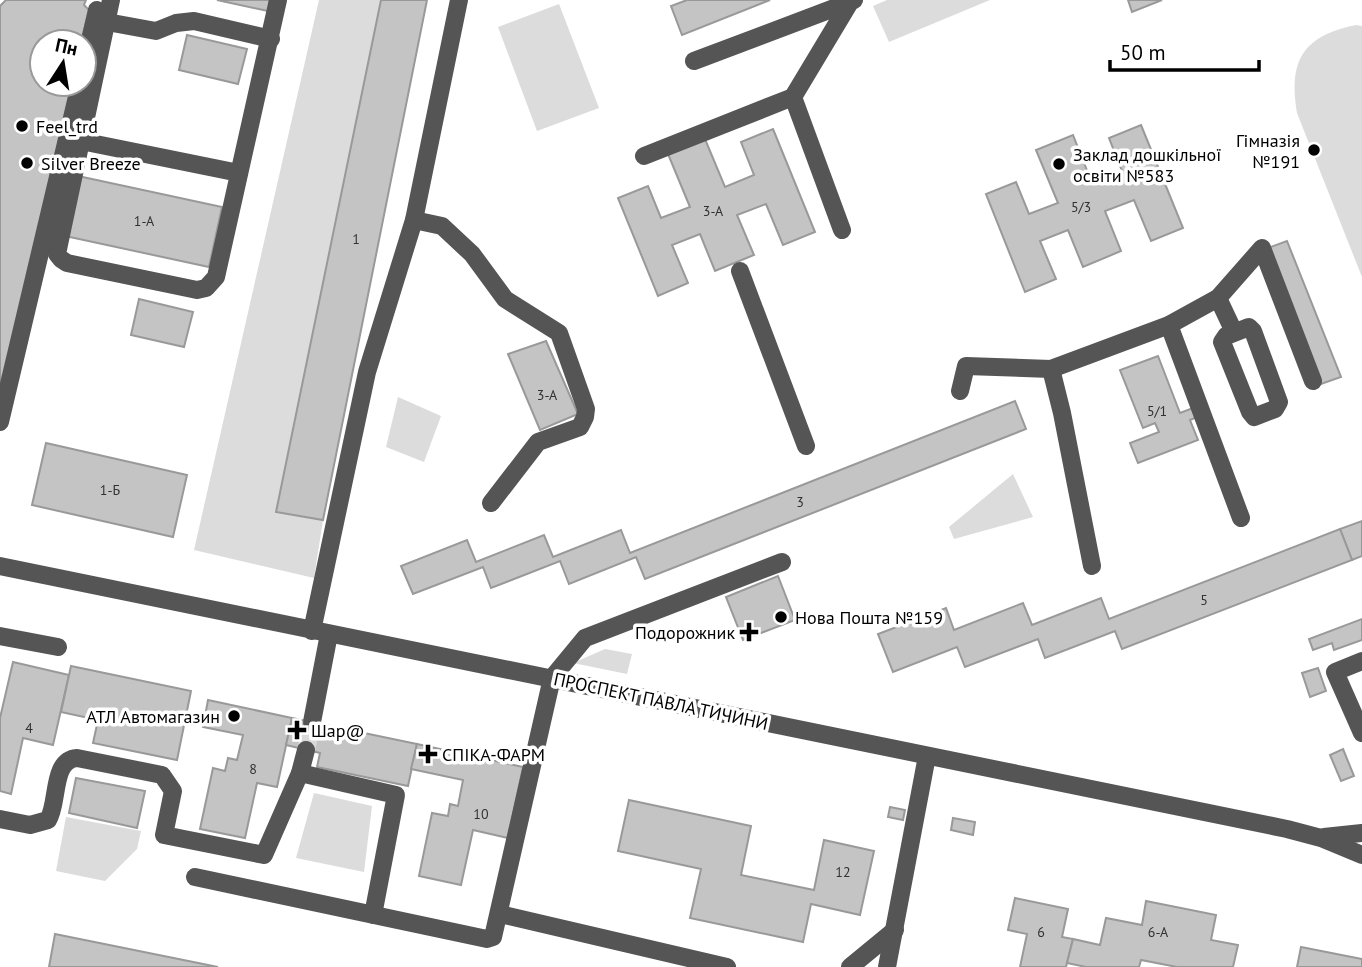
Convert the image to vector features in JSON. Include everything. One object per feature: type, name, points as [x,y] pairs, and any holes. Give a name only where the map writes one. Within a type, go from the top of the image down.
[{"type":"street","points":[[93,28],[99,0]]},
{"type":"street","points":[[111,0],[57,254],[67,263],[197,290],[206,288],[216,277],[278,0]]},
{"type":"street","points":[[312,722],[320,633],[367,372],[414,220],[459,0]]},
{"type":"street","points":[[694,61],[852,1]]},
{"type":"street","points":[[644,156],[793,97],[852,1]]},
{"type":"street","points":[[107,22],[156,31],[176,23],[194,21],[271,38]]},
{"type":"street","points":[[793,97],[842,230]]},
{"type":"street","points":[[0,422],[77,98]]},
{"type":"street","points":[[81,141],[240,173]]},
{"type":"street","points":[[414,220],[442,226],[472,254],[505,299],[559,333],[586,409],[580,427],[538,442],[491,503]]},
{"type":"street","points":[[960,391],[966,366],[1051,369],[1169,326],[1218,298],[1262,248],[1313,381]]},
{"type":"street","points":[[740,271],[806,446]]},
{"type":"street","points":[[1218,298],[1234,332]]},
{"type":"street","points":[[1169,326],[1241,518]]},
{"type":"street","points":[[1249,327],[1253,331],[1279,398],[1278,407],[1254,417],[1222,342],[1234,332],[1249,327]]},
{"type":"street","points":[[1051,369],[1092,566]]},
{"type":"street","points":[[195,877],[487,939],[495,934],[500,915],[552,678],[585,638],[782,562]]},
{"type":"street","name":"ПРОСПЕКТ ПАВЛА ТИЧИНИ","points":[[0,566],[1321,838],[1362,855]]},
{"type":"street","points":[[0,636],[58,647]]},
{"type":"street","points":[[1362,661],[1335,671],[1362,733]]},
{"type":"street","points":[[0,819],[30,825],[47,820],[52,813],[62,767],[71,758],[77,758],[162,775],[173,791],[164,835],[264,855],[300,773],[306,750]]},
{"type":"street","points":[[887,967],[927,756]]},
{"type":"street","points":[[300,773],[396,795],[373,915]]},
{"type":"street","name":"ПРОСПЕКТ ПАВЛА ТИЧИНИ","points":[[1321,838],[1362,833]]},
{"type":"street","points":[[500,915],[726,967]]},
{"type":"street","points":[[850,967],[895,930]]},
{"type":"shaded area","points":[[319,0],[381,0],[276,511],[323,520],[314,578],[194,550]]},
{"type":"shaded area","points":[[887,0],[990,0],[889,42],[873,6]]},
{"type":"shaded area","points":[[559,4],[599,108],[537,131],[498,27]]},
{"type":"shaded area","points":[[1356,25],[1362,26],[1362,277],[1297,113],[1295,94],[1295,78],[1303,53],[1323,36]]},
{"type":"shaded area","points":[[398,397],[441,416],[424,462],[386,447]]},
{"type":"shaded area","points":[[1013,474],[1033,517],[954,539],[949,527]]},
{"type":"shaded area","points":[[605,649],[632,654],[627,674],[573,663]]},
{"type":"shaded area","points":[[314,793],[372,806],[364,872],[296,858]]},
{"type":"shaded area","points":[[66,817],[141,831],[137,849],[105,881],[56,871]]},
{"type":"building","name":"Silver Breeze","points":[[6,0],[86,0],[84,5],[89,10],[84,28],[28,28],[28,98],[69,98],[0,395],[0,6]]},
{"type":"building","points":[[217,0],[270,0],[268,11]]},
{"type":"building","points":[[381,0],[427,0],[323,520],[276,512]]},
{"type":"building","points":[[687,0],[770,0],[682,35],[671,6]]},
{"type":"building","points":[[1128,0],[1162,0],[1132,12]]},
{"type":"building","points":[[187,35],[247,49],[238,84],[179,70]]},
{"type":"building","points":[[1141,125],[1183,228],[1151,241],[1134,200],[1105,211],[1121,251],[1083,267],[1068,230],[1040,241],[1056,279],[1025,292],[986,194],[1016,182],[1029,214],[1058,203],[1036,150],[1073,135],[1092,183],[1122,171],[1109,138]]},
{"type":"building","points":[[773,129],[815,232],[783,245],[766,204],[737,215],[754,255],[715,271],[700,234],[672,245],[688,283],[658,296],[618,198],[648,186],[661,218],[690,207],[668,154],[705,139],[725,187],[754,175],[741,142]]},
{"type":"building","points":[[78,176],[222,207],[209,267],[65,236]]},
{"type":"building","points":[[1287,241],[1341,377],[1321,384],[1268,248]]},
{"type":"building","points":[[139,299],[193,312],[184,347],[131,335]]},
{"type":"building","points":[[546,341],[578,414],[540,430],[508,354]]},
{"type":"building","points":[[1158,356],[1180,413],[1193,408],[1197,417],[1190,420],[1198,440],[1138,463],[1130,443],[1159,432],[1155,423],[1143,428],[1120,370]]},
{"type":"building","points":[[1015,401],[1026,429],[645,579],[636,557],[569,584],[560,561],[491,588],[483,567],[413,594],[401,566],[467,540],[476,562],[544,535],[553,557],[621,530],[630,553]]},
{"type":"building","points":[[46,443],[187,475],[173,537],[32,505]]},
{"type":"building","points":[[1362,521],[1362,556],[1352,560],[1340,529]]},
{"type":"building","points":[[1340,529],[1352,560],[1122,649],[1115,631],[1045,658],[1038,639],[965,667],[957,647],[893,672],[878,634],[946,608],[954,630],[1023,603],[1032,625],[1101,598],[1109,619]]},
{"type":"building","points":[[778,576],[795,620],[743,640],[726,597]]},
{"type":"building","points":[[1362,619],[1362,640],[1334,650],[1332,643],[1313,650],[1309,639]]},
{"type":"building","points":[[13,662],[69,675],[53,745],[23,738],[11,794],[0,791],[0,718]]},
{"type":"building","points":[[71,666],[191,691],[177,760],[93,743],[98,720],[61,712]]},
{"type":"building","points":[[1318,668],[1326,691],[1310,697],[1302,673]]},
{"type":"building","points":[[208,700],[292,718],[277,787],[257,783],[245,838],[200,829],[213,768],[225,771],[228,758],[237,760],[243,735],[203,727]]},
{"type":"building","points":[[292,718],[417,744],[408,786],[317,767],[320,753],[286,745]]},
{"type":"building","points":[[417,744],[523,767],[508,838],[473,830],[461,885],[419,876],[432,813],[448,816],[450,804],[458,806],[463,780],[411,769]]},
{"type":"building","points":[[1343,749],[1354,776],[1341,781],[1330,755]]},
{"type":"building","points":[[76,778],[145,791],[137,828],[69,813]]},
{"type":"building","points":[[629,800],[751,826],[741,875],[814,890],[824,840],[874,851],[860,915],[811,904],[803,942],[690,918],[701,869],[618,851]]},
{"type":"building","points":[[890,807],[905,810],[903,820],[888,817]]},
{"type":"building","points":[[953,818],[975,822],[973,835],[951,830]]},
{"type":"building","points":[[1015,898],[1068,909],[1062,937],[1073,939],[1066,967],[1020,967],[1027,934],[1008,930]]},
{"type":"building","points":[[1146,901],[1216,915],[1211,940],[1238,945],[1233,967],[1177,967],[1141,960],[1139,967],[1086,967],[1067,963],[1073,939],[1100,945],[1106,918],[1142,925]]},
{"type":"building","points":[[55,934],[218,967],[49,967]]},
{"type":"building","points":[[1301,947],[1362,959],[1362,967],[1297,967]]},
{"type":"tunnel","points":[[306,750],[312,722]]},
{"type":"place","name":"Feel_trd","points":[[22,126]]},
{"type":"place","name":"Гімназія №191","points":[[1314,150]]},
{"type":"place","name":"Silver Breeze","points":[[27,163]]},
{"type":"place","name":"Заклад дошкільної освіти №583","points":[[1059,164]]},
{"type":"place","name":"Нова Пошта №159","points":[[781,617]]},
{"type":"place","name":"Подорожник","points":[[749,632]]},
{"type":"place","name":"АТЛ Автомагазин","points":[[234,716]]},
{"type":"place","name":"Шар@","points":[[297,730]]},
{"type":"place","name":"СПІКА-ФАРМ","points":[[428,754]]}]
